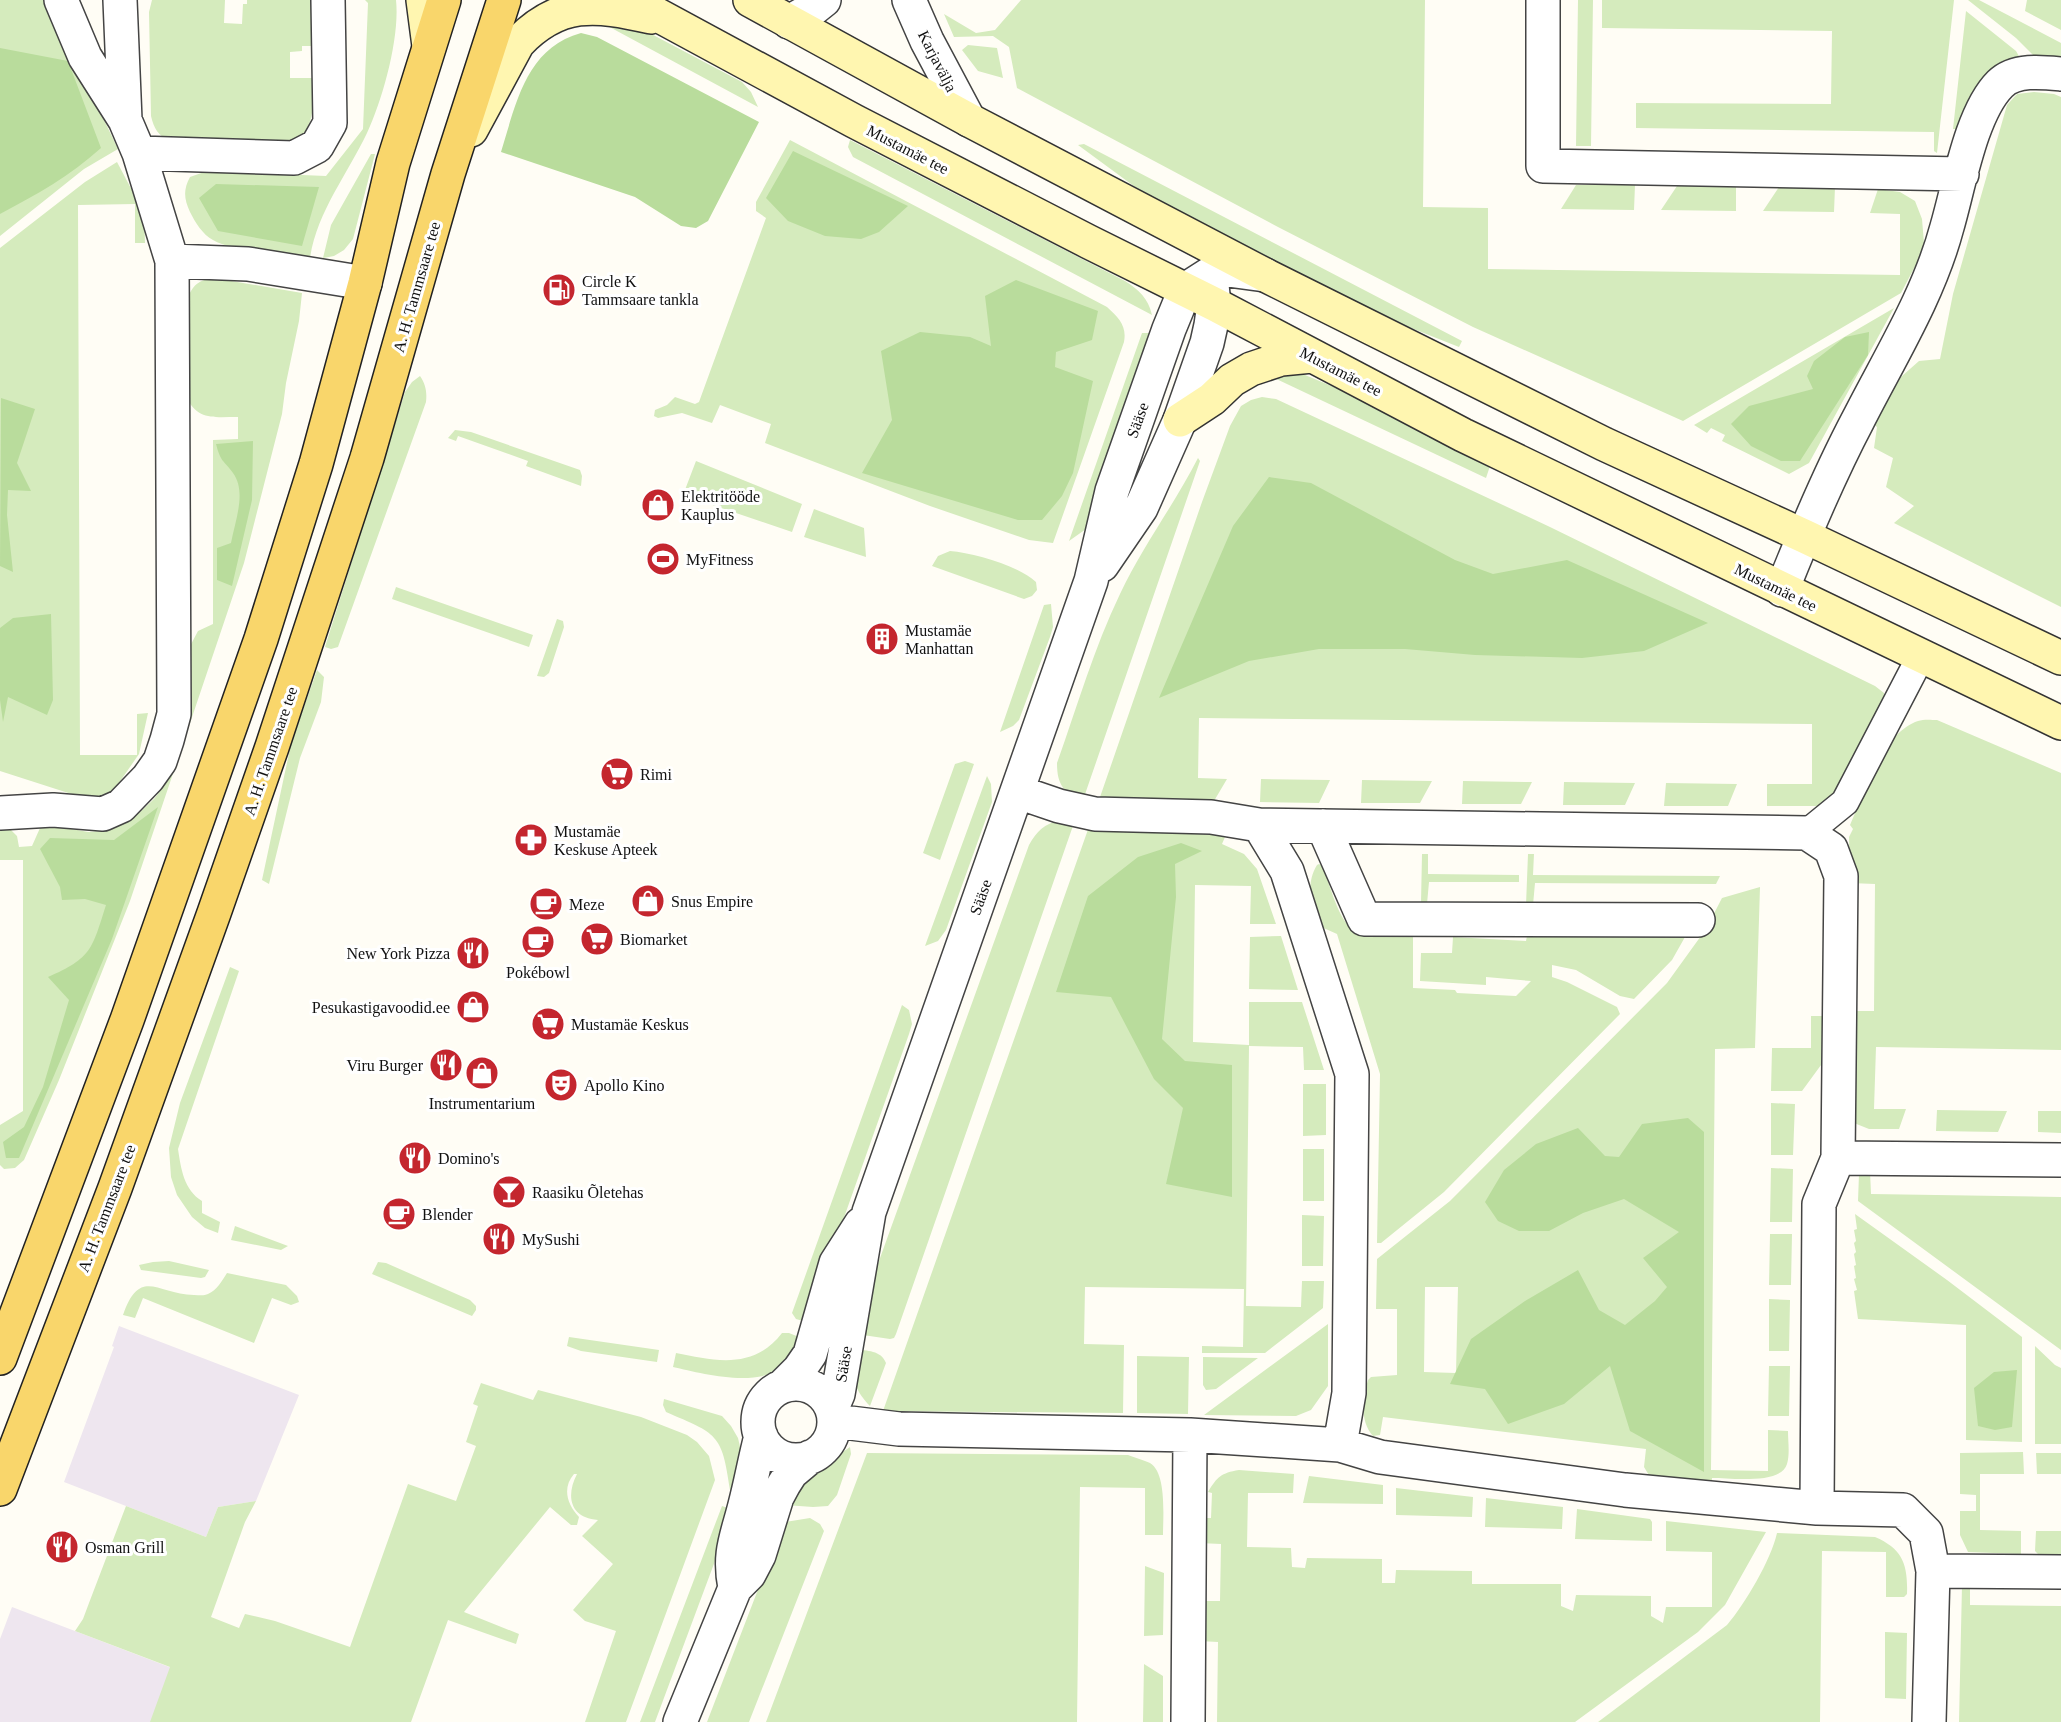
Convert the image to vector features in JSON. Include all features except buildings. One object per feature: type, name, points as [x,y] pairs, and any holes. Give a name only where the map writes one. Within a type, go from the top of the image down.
[{"type":"main road","points":[[423,0],[429,46]]},
{"type":"main road","points":[[0,1358],[127,1020],[261,639],[316,464],[365,283],[393,163],[444,0]]},
{"type":"main road","name":"A. H. Tammsaare tee","points":[[0,1489],[115,1188],[268,758],[367,458],[448,174],[504,0]]},
{"type":"main road","name":"Mustamäe tee","points":[[630,0],[885,137],[1203,289],[1312,356],[1462,435],[2061,723]]},
{"type":"main road","points":[[750,0],[969,120],[1265,275],[1604,444],[2061,658]]},
{"type":"main road","points":[[448,174],[518,44],[538,22],[550,14],[568,8],[585,6],[622,10],[666,21]]},
{"type":"main road","points":[[1180,420],[1251,369],[1281,359],[1312,356]]},
{"type":"street","points":[[0,813],[53,810],[103,814],[121,806],[148,778],[160,761],[174,714],[172,261],[139,153],[125,120],[85,57],[61,0]]},
{"type":"street","points":[[120,0],[125,120]]},
{"type":"street","points":[[139,153],[294,158],[317,146],[330,123],[328,0]]},
{"type":"street","points":[[789,22],[824,0]]},
{"type":"street","name":"Karjavälja","points":[[909,0],[927,41],[969,120]]},
{"type":"street","points":[[1544,0],[1543,166],[1962,174]]},
{"type":"street","points":[[1782,590],[1832,471],[1924,293],[1944,241],[1974,129],[1986,102],[2002,82],[2030,71],[2061,74]]},
{"type":"street","name":"Sääse","points":[[1091,582],[1141,508],[1180,420],[1207,343],[1203,289],[1207,258],[1198,240]]},
{"type":"street","points":[[172,261],[248,264],[365,283]]},
{"type":"street","points":[[1203,289],[1228,270],[1265,275]]},
{"type":"street","name":"Sääse","points":[[680,1722],[735,1588],[749,1574],[759,1556],[772,1509],[784,1484],[791,1473],[810,1457],[820,1452],[828,1443],[869,1212],[1091,582],[1112,491],[1169,329],[1203,289]]},
{"type":"street","points":[[1807,833],[1845,802],[1921,656]]},
{"type":"street","points":[[1018,792],[1059,806],[1095,814],[1211,817],[1259,825],[1807,833],[1831,849],[1841,876],[1838,1158],[1819,1204],[1816,1508]]},
{"type":"street","points":[[1259,825],[1287,871],[1352,1074],[1349,1393],[1340,1445]]},
{"type":"street","points":[[1323,826],[1364,919],[1698,920]]},
{"type":"street","points":[[1838,1158],[2061,1160]]},
{"type":"street","name":"Sääse","points":[[735,1588],[731,1568],[732,1549],[746,1503],[761,1436],[758,1419],[760,1410],[770,1394],[783,1386],[799,1370],[810,1354],[836,1263],[869,1212]]},
{"type":"street","name":"Sääse","points":[[783,1386],[794,1383],[806,1384],[817,1389],[826,1397],[833,1414]]},
{"type":"street","points":[[833,1414],[899,1429],[1191,1435],[1340,1445],[1380,1457],[1614,1489],[1816,1508],[1903,1510],[1926,1533],[1933,1571],[1929,1722]]},
{"type":"street","points":[[1188,1722],[1191,1435]]},
{"type":"street","points":[[761,1436],[776,1454],[787,1459],[799,1460],[810,1457]]},
{"type":"street","points":[[1933,1571],[2061,1572]]},
{"type":"shaded area","points":[[119,1326],[299,1395],[256,1501],[218,1507],[206,1537],[64,1482],[114,1347],[112,1346]]},
{"type":"shaded area","points":[[12,1607],[185,1673],[168,1722],[0,1722],[0,1639]]},
{"type":"green space","points":[[0,0],[53,0],[78,66],[118,149],[84,169],[0,236]]},
{"type":"green space","points":[[152,0],[225,0],[224,23],[242,24],[243,4],[247,4],[247,0],[314,0],[314,46],[302,46],[302,51],[290,52],[290,78],[313,78],[311,119],[298,141],[170,141],[162,136],[155,128],[151,116],[149,12]]},
{"type":"green space","points":[[365,0],[396,0],[397,15],[389,68],[373,119],[326,209],[310,258],[234,248],[209,238],[197,224],[186,203],[185,190],[190,177],[207,171],[326,176],[363,129],[368,3]]},
{"type":"green space","points":[[1021,0],[1425,0],[1423,207],[1488,208],[1488,269],[1900,275],[1900,214],[1870,213],[1878,189],[1900,192],[1915,201],[1922,219],[1924,243],[1921,255],[1901,293],[1683,421],[1473,327],[1278,227],[1017,88],[1009,47],[993,36],[954,37],[944,14],[976,33],[995,30]]},
{"type":"green space","points":[[1578,0],[1593,0],[1591,146],[1576,146]]},
{"type":"green space","points":[[1602,0],[1954,0],[1937,153],[1934,151],[1934,132],[1636,128],[1636,103],[1831,104],[1832,31],[1602,28]]},
{"type":"green space","points":[[1968,0],[1979,0],[2061,43],[2061,67],[2041,63],[2016,38]]},
{"type":"green space","points":[[2027,0],[2061,0],[2061,30],[2025,11]]},
{"type":"green space","points":[[1966,11],[2016,51],[2020,58],[1965,129],[1953,129]]},
{"type":"green space","points":[[591,17],[640,28],[742,82],[751,92],[758,107]]},
{"type":"green space","points":[[581,33],[597,37],[759,122],[708,221],[696,228],[681,226],[635,197],[501,152],[518,97],[535,65],[547,51],[562,40]]},
{"type":"green space","points":[[968,45],[997,48],[1003,78],[978,71],[962,50]]},
{"type":"green space","points":[[0,48],[68,61],[101,148],[52,184],[0,214]]},
{"type":"green space","points":[[2034,92],[2061,97],[2061,607],[1894,523],[1914,506],[1886,487],[1893,458],[1874,448],[1877,427],[1871,422],[1893,384],[1919,361],[1940,359],[1953,294],[2007,105],[2017,94]]},
{"type":"green space","points":[[790,140],[1107,307],[1121,323],[1125,336],[1124,342],[1053,543],[1029,540],[930,506],[765,443],[771,424],[720,405],[712,423],[682,413],[658,418],[654,416],[655,410],[667,405],[675,397],[695,404],[699,402],[766,218],[756,211],[756,202]]},
{"type":"green space","points":[[850,140],[1125,281],[1142,295],[1152,315],[853,157],[848,147]]},
{"type":"green space","points":[[1084,144],[1462,341],[1459,347],[1391,320],[1146,195],[1078,145]]},
{"type":"green space","points":[[793,151],[908,206],[879,232],[861,239],[825,236],[788,221],[766,198]]},
{"type":"green space","points":[[371,154],[375,154],[353,239],[344,250],[334,256],[323,258],[331,225]]},
{"type":"green space","points":[[117,162],[144,213],[145,243],[135,243],[135,204],[78,205],[80,755],[137,755],[137,714],[148,713],[139,754],[114,790],[101,797],[87,799],[0,771],[0,248],[85,182]]},
{"type":"green space","points":[[216,184],[319,187],[302,246],[218,231],[199,198]]},
{"type":"green space","points":[[1576,185],[1635,185],[1634,210],[1561,209]]},
{"type":"green space","points":[[1677,186],[1736,186],[1736,211],[1661,210]]},
{"type":"green space","points":[[1779,187],[1835,187],[1834,212],[1763,211]]},
{"type":"green space","points":[[214,278],[302,293],[282,414],[244,563],[130,901],[59,1080],[24,1160],[15,1168],[4,1169],[0,1165],[0,1125],[23,1111],[23,860],[0,860],[0,830],[11,830],[17,836],[19,847],[32,846],[40,828],[51,825],[88,832],[100,831],[121,824],[139,813],[164,786],[187,719],[189,648],[198,631],[213,624],[213,440],[238,439],[238,417],[214,417],[201,414],[190,404],[186,396],[185,325],[188,299],[198,283]]},
{"type":"green space","points":[[1016,280],[1098,311],[1092,340],[1056,352],[1055,367],[1093,381],[1073,473],[1062,496],[1042,520],[1018,520],[862,473],[892,420],[881,351],[920,332],[970,337],[991,346],[985,296]]},
{"type":"green space","points":[[1894,308],[1809,463],[1789,474],[1722,441],[1725,435],[1711,428],[1707,433],[1694,425]]},
{"type":"green space","points":[[1869,332],[1868,355],[1800,461],[1781,461],[1751,446],[1731,424],[1749,406],[1813,389],[1807,376],[1814,361],[1845,337]]},
{"type":"green space","points":[[1142,333],[1154,333],[1086,529],[1069,541]]},
{"type":"green space","points":[[1285,372],[1305,375],[1363,399],[1490,466],[1486,478],[1268,375]]},
{"type":"green space","points":[[420,376],[426,389],[426,402],[338,647],[331,649],[325,647],[405,392]]},
{"type":"green space","points":[[1262,397],[1276,399],[1550,527],[1875,686],[1884,693],[1884,700],[1840,796],[1827,806],[1767,806],[1767,784],[1812,784],[1812,724],[1199,718],[1198,778],[1227,779],[1214,801],[1099,800],[1230,426],[1241,406]]},
{"type":"green space","points":[[1,398],[35,409],[17,463],[31,491],[8,490],[7,515],[13,572],[0,566]]},
{"type":"green space","points":[[455,430],[471,432],[580,470],[581,486],[526,466],[528,461],[458,436],[456,441],[448,438]]},
{"type":"green space","points":[[253,441],[252,500],[232,586],[217,580],[217,548],[231,543],[239,507],[239,489],[233,473],[221,458],[216,444]]},
{"type":"green space","points":[[1198,458],[1200,461],[1082,803],[1070,795],[1060,783],[1057,763],[1094,656],[1120,594]]},
{"type":"green space","points":[[696,461],[802,504],[792,532],[683,495]]},
{"type":"green space","points":[[1269,477],[1311,483],[1455,560],[1493,574],[1567,560],[1708,623],[1644,651],[1582,658],[1475,655],[1405,649],[1319,649],[1249,661],[1159,698],[1233,526]]},
{"type":"green space","points":[[814,509],[864,528],[866,557],[804,537]]},
{"type":"green space","points":[[950,551],[971,554],[1007,565],[1036,582],[1037,590],[1032,596],[1024,599],[932,566],[938,556]]},
{"type":"green space","points":[[396,587],[533,635],[529,647],[392,599]]},
{"type":"green space","points":[[1051,604],[1053,627],[1019,720],[1013,726],[1000,732],[1044,605]]},
{"type":"green space","points":[[51,614],[53,700],[47,715],[8,697],[3,722],[0,700],[0,628],[13,618]]},
{"type":"green space","points":[[557,619],[563,621],[564,627],[549,673],[544,677],[537,676]]},
{"type":"green space","points":[[317,670],[324,677],[321,702],[300,758],[269,884],[262,880],[291,744]]},
{"type":"green space","points":[[1937,720],[2061,773],[2061,1050],[1876,1047],[1874,1109],[1906,1109],[1899,1129],[1869,1129],[1849,1121],[1850,1011],[1874,1011],[1875,884],[1850,883],[1849,837],[1853,829],[1850,825],[1877,761],[1881,763],[1883,758],[1880,756],[1892,741],[1912,723]]},
{"type":"green space","points":[[965,761],[974,764],[940,860],[923,853],[955,764]]},
{"type":"green space","points":[[987,776],[991,784],[992,802],[946,930],[938,941],[925,946]]},
{"type":"green space","points":[[1261,779],[1330,780],[1319,803],[1260,802]]},
{"type":"green space","points":[[1362,780],[1432,781],[1420,803],[1361,803]]},
{"type":"green space","points":[[1463,781],[1532,782],[1521,804],[1462,804]]},
{"type":"green space","points":[[1564,782],[1635,783],[1625,805],[1563,805]]},
{"type":"green space","points":[[1666,783],[1737,784],[1728,806],[1664,806]]},
{"type":"green space","points":[[158,807],[112,939],[19,1158],[6,1158],[3,1142],[24,1127],[43,1087],[69,1000],[48,977],[74,964],[88,950],[106,905],[85,899],[62,900],[60,887],[40,849],[50,838],[114,840]]},
{"type":"green space","points":[[1060,820],[1075,820],[896,1334],[890,1339],[856,1334],[875,1272],[1029,845],[1042,829]]},
{"type":"green space","points":[[1091,821],[1209,830],[1225,837],[1222,844],[1244,854],[1257,869],[1276,924],[1250,924],[1251,886],[1195,885],[1193,1042],[1249,1045],[1249,1002],[1302,1002],[1324,1070],[1304,1070],[1303,1047],[1249,1046],[1246,1306],[1301,1307],[1302,1281],[1324,1281],[1323,1308],[1265,1353],[1202,1353],[1202,1346],[1243,1347],[1244,1289],[1085,1287],[1084,1344],[1124,1345],[1123,1413],[883,1411]]},
{"type":"green space","points":[[1181,843],[1202,851],[1175,864],[1176,897],[1162,1039],[1185,1061],[1232,1065],[1232,1197],[1166,1184],[1183,1108],[1154,1079],[1111,997],[1056,992],[1088,896],[1138,857]]},
{"type":"green space","points":[[1422,854],[1428,854],[1428,874],[1519,875],[1519,882],[1429,882],[1427,904],[1421,903]]},
{"type":"green space","points":[[1528,854],[1534,854],[1533,875],[1720,876],[1716,884],[1535,883],[1533,905],[1526,905]]},
{"type":"green space","points":[[1319,864],[1323,866],[1337,906],[1345,921],[1355,931],[1371,936],[1413,937],[1413,988],[1516,996],[1531,981],[1486,977],[1486,985],[1420,981],[1421,953],[1452,953],[1453,937],[1526,941],[1527,936],[1685,937],[1672,960],[1634,999],[1620,996],[1576,970],[1552,965],[1552,977],[1617,1007],[1620,1014],[1444,1192],[1381,1243],[1377,1243],[1380,1074],[1337,934],[1317,925],[1310,887],[1313,872]]},
{"type":"green space","points":[[1760,887],[1755,1048],[1715,1049],[1711,1470],[1768,1471],[1768,1430],[1788,1431],[1788,1460],[1783,1471],[1765,1478],[1712,1478],[1712,1484],[1650,1477],[1644,1467],[1646,1449],[1383,1417],[1380,1435],[1373,1436],[1366,1424],[1363,1410],[1368,1380],[1371,1377],[1397,1375],[1397,1309],[1376,1309],[1377,1259],[1450,1201],[1667,983],[1706,929],[1722,898]],"holes":[[[1425,1287],[1458,1287],[1456,1373],[1424,1372]]]},
{"type":"green space","points":[[1281,936],[1298,990],[1249,989],[1250,937]]},
{"type":"green space","points":[[230,967],[239,971],[178,1149],[187,1185],[202,1201],[202,1213],[220,1222],[218,1233],[205,1228],[192,1217],[177,1195],[171,1177],[169,1148],[180,1103]]},
{"type":"green space","points":[[902,1005],[909,1010],[912,1024],[909,1034],[824,1274],[810,1323],[796,1319],[792,1313]]},
{"type":"green space","points":[[1811,1016],[1831,1016],[1832,1050],[1802,1091],[1771,1091],[1772,1048],[1811,1048]]},
{"type":"green space","points":[[1303,1084],[1326,1084],[1326,1135],[1303,1136]]},
{"type":"green space","points":[[1771,1103],[1795,1104],[1793,1155],[1771,1155]]},
{"type":"green space","points":[[1937,1110],[2007,1111],[1998,1132],[1936,1131]]},
{"type":"green space","points":[[2038,1111],[2061,1111],[2061,1133],[2038,1132]]},
{"type":"green space","points":[[1688,1118],[1704,1132],[1704,1472],[1630,1431],[1610,1366],[1564,1404],[1508,1424],[1485,1389],[1450,1384],[1471,1339],[1525,1301],[1578,1270],[1599,1310],[1625,1325],[1655,1301],[1667,1287],[1643,1258],[1679,1232],[1624,1199],[1583,1213],[1549,1231],[1519,1231],[1498,1221],[1485,1202],[1504,1170],[1536,1144],[1578,1128],[1605,1156],[1619,1157],[1642,1124]]},
{"type":"green space","points":[[1303,1149],[1324,1149],[1324,1201],[1303,1201]]},
{"type":"green space","points":[[1771,1168],[1793,1169],[1792,1222],[1770,1222]]},
{"type":"green space","points":[[1870,1171],[1871,1194],[2061,1197],[2061,1350],[1858,1201],[1859,1174]]},
{"type":"green space","points":[[1855,1214],[2022,1337],[2022,1442],[1966,1440],[1966,1325],[1858,1319],[1854,1291],[1857,1290],[1854,1279],[1856,1278],[1854,1243],[1856,1241],[1854,1230],[1857,1229]]},
{"type":"green space","points":[[1302,1215],[1324,1216],[1323,1266],[1302,1266]]},
{"type":"green space","points":[[235,1226],[288,1246],[281,1250],[231,1240]]},
{"type":"green space","points":[[1770,1234],[1792,1234],[1791,1285],[1769,1285]]},
{"type":"green space","points":[[169,1261],[209,1270],[205,1277],[201,1278],[141,1270],[139,1265]]},
{"type":"green space","points":[[378,1262],[386,1263],[470,1300],[476,1306],[476,1310],[472,1316],[372,1274]]},
{"type":"green space","points":[[227,1273],[286,1285],[297,1296],[299,1302],[291,1305],[272,1298],[254,1343],[143,1298],[135,1318],[123,1315],[129,1300],[136,1291],[143,1287],[151,1286],[181,1294],[205,1295],[217,1288]]},
{"type":"green space","points":[[1769,1299],[1790,1300],[1789,1351],[1769,1351]]},
{"type":"green space","points":[[1328,1324],[1328,1386],[1311,1410],[1296,1416],[1204,1415]]},
{"type":"green space","points":[[782,1333],[789,1333],[804,1339],[780,1368],[769,1374],[757,1377],[727,1377],[673,1367],[676,1353],[719,1360],[746,1358],[771,1345]]},
{"type":"green space","points":[[569,1337],[659,1350],[657,1362],[581,1351],[567,1346]]},
{"type":"green space","points":[[2035,1346],[2061,1368],[2061,1444],[2035,1444]]},
{"type":"green space","points":[[855,1349],[877,1353],[886,1363],[870,1406],[859,1392],[854,1379]]},
{"type":"green space","points":[[1137,1356],[1189,1357],[1188,1414],[1137,1413]]},
{"type":"green space","points":[[1203,1357],[1258,1358],[1216,1389],[1206,1390],[1203,1385]]},
{"type":"green space","points":[[1769,1366],[1790,1366],[1789,1416],[1768,1416]]},
{"type":"green space","points":[[2017,1370],[2012,1427],[1995,1430],[1978,1426],[1974,1388],[1994,1372]]},
{"type":"green space","points":[[481,1383],[533,1400],[538,1390],[641,1417],[687,1435],[697,1442],[709,1456],[715,1480],[626,1722],[585,1722],[616,1631],[585,1621],[573,1610],[613,1564],[582,1536],[598,1520],[581,1515],[572,1504],[572,1490],[577,1474],[570,1479],[567,1490],[571,1507],[579,1517],[577,1525],[571,1525],[550,1507],[464,1612],[519,1634],[516,1644],[448,1620],[411,1722],[150,1722],[170,1667],[75,1631],[83,1619],[126,1506],[206,1537],[218,1507],[256,1501],[245,1522],[211,1617],[239,1628],[245,1614],[275,1621],[350,1647],[408,1484],[456,1501],[476,1446],[466,1442],[478,1406],[473,1404]]},
{"type":"green space","points":[[664,1399],[722,1416],[731,1426],[738,1438],[741,1451],[737,1493],[730,1490],[724,1457],[714,1438],[696,1425],[666,1412],[663,1405]]},
{"type":"green space","points":[[850,1447],[851,1454],[837,1495],[828,1506],[785,1505],[802,1480]]},
{"type":"green space","points":[[2023,1452],[2024,1474],[1980,1474],[1980,1530],[2021,1531],[2021,1554],[1968,1552],[1960,1535],[1960,1511],[1976,1511],[1976,1495],[1960,1494],[1960,1453]]},
{"type":"green space","points":[[867,1453],[1128,1455],[1150,1463],[1155,1468],[1162,1486],[1163,1535],[1145,1535],[1145,1488],[1080,1487],[1077,1722],[766,1722]]},
{"type":"green space","points":[[2036,1453],[2061,1453],[2061,1474],[2037,1474]]},
{"type":"green space","points":[[1239,1470],[1294,1474],[1293,1493],[1248,1493],[1247,1547],[1291,1548],[1292,1567],[1305,1568],[1307,1558],[1382,1559],[1382,1583],[1395,1583],[1396,1570],[1472,1571],[1472,1584],[1561,1584],[1561,1606],[1573,1611],[1576,1595],[1651,1596],[1651,1616],[1663,1623],[1666,1607],[1712,1607],[1712,1552],[1666,1551],[1666,1521],[1766,1532],[1725,1605],[1698,1632],[1575,1722],[1217,1722],[1218,1642],[1199,1641],[1199,1601],[1220,1601],[1221,1544],[1199,1543],[1199,1518],[1211,1518],[1212,1493],[1208,1492],[1214,1483],[1220,1476]]},
{"type":"green space","points":[[1309,1476],[1383,1485],[1383,1504],[1303,1503]]},
{"type":"green space","points":[[1396,1488],[1473,1497],[1472,1517],[1396,1515]]},
{"type":"green space","points":[[1486,1498],[1563,1507],[1562,1529],[1485,1527]]},
{"type":"green space","points":[[722,1506],[734,1510],[655,1722],[640,1722]]},
{"type":"green space","points":[[1577,1509],[1650,1519],[1652,1541],[1575,1539]]},
{"type":"green space","points":[[810,1518],[820,1524],[824,1531],[749,1722],[707,1722],[764,1574],[779,1523]]},
{"type":"green space","points":[[2036,1531],[2061,1531],[2061,1555],[2038,1554],[2035,1551]]},
{"type":"green space","points":[[1777,1533],[1875,1537],[1892,1547],[1905,1566],[1907,1594],[1904,1597],[1886,1597],[1886,1552],[1822,1551],[1820,1722],[1598,1722],[1727,1625],[1742,1606],[1756,1581],[1769,1556]]},
{"type":"green space","points":[[1145,1566],[1164,1573],[1163,1635],[1144,1636]]},
{"type":"green space","points":[[1962,1585],[1970,1588],[1970,1605],[2061,1606],[2061,1722],[1959,1722]]},
{"type":"green space","points":[[1885,1632],[1907,1633],[1906,1699],[1885,1698]]},
{"type":"green space","points":[[1144,1664],[1163,1676],[1163,1722],[1143,1722]]},
{"type":"place","name":"Circle K Tammsaare tankla","points":[[559,290]]},
{"type":"place","name":"Elektritööde Kauplus","points":[[658,505]]},
{"type":"place","name":"MyFitness","points":[[663,559]]},
{"type":"place","name":"Mustamäe Manhattan","points":[[882,639]]},
{"type":"place","name":"Rimi","points":[[617,774]]},
{"type":"place","name":"Mustamäe Keskuse Apteek","points":[[531,840]]},
{"type":"place","name":"Snus Empire","points":[[648,901]]},
{"type":"place","name":"Meze","points":[[546,904]]},
{"type":"place","name":"Biomarket","points":[[597,939]]},
{"type":"place","name":"Pokébowl","points":[[538,942]]},
{"type":"place","name":"New York Pizza","points":[[473,953]]},
{"type":"place","name":"Pesukastigavoodid.ee","points":[[473,1007]]},
{"type":"place","name":"Mustamäe Keskus","points":[[548,1024]]},
{"type":"place","name":"Viru Burger","points":[[446,1065]]},
{"type":"place","name":"Instrumentarium","points":[[482,1073]]},
{"type":"place","name":"Apollo Kino","points":[[561,1085]]},
{"type":"place","name":"Domino's","points":[[415,1158]]},
{"type":"place","name":"Raasiku Õletehas","points":[[509,1192]]},
{"type":"place","name":"Blender","points":[[399,1214]]},
{"type":"place","name":"MySushi","points":[[499,1239]]},
{"type":"place","name":"Osman Grill","points":[[62,1547]]}]
